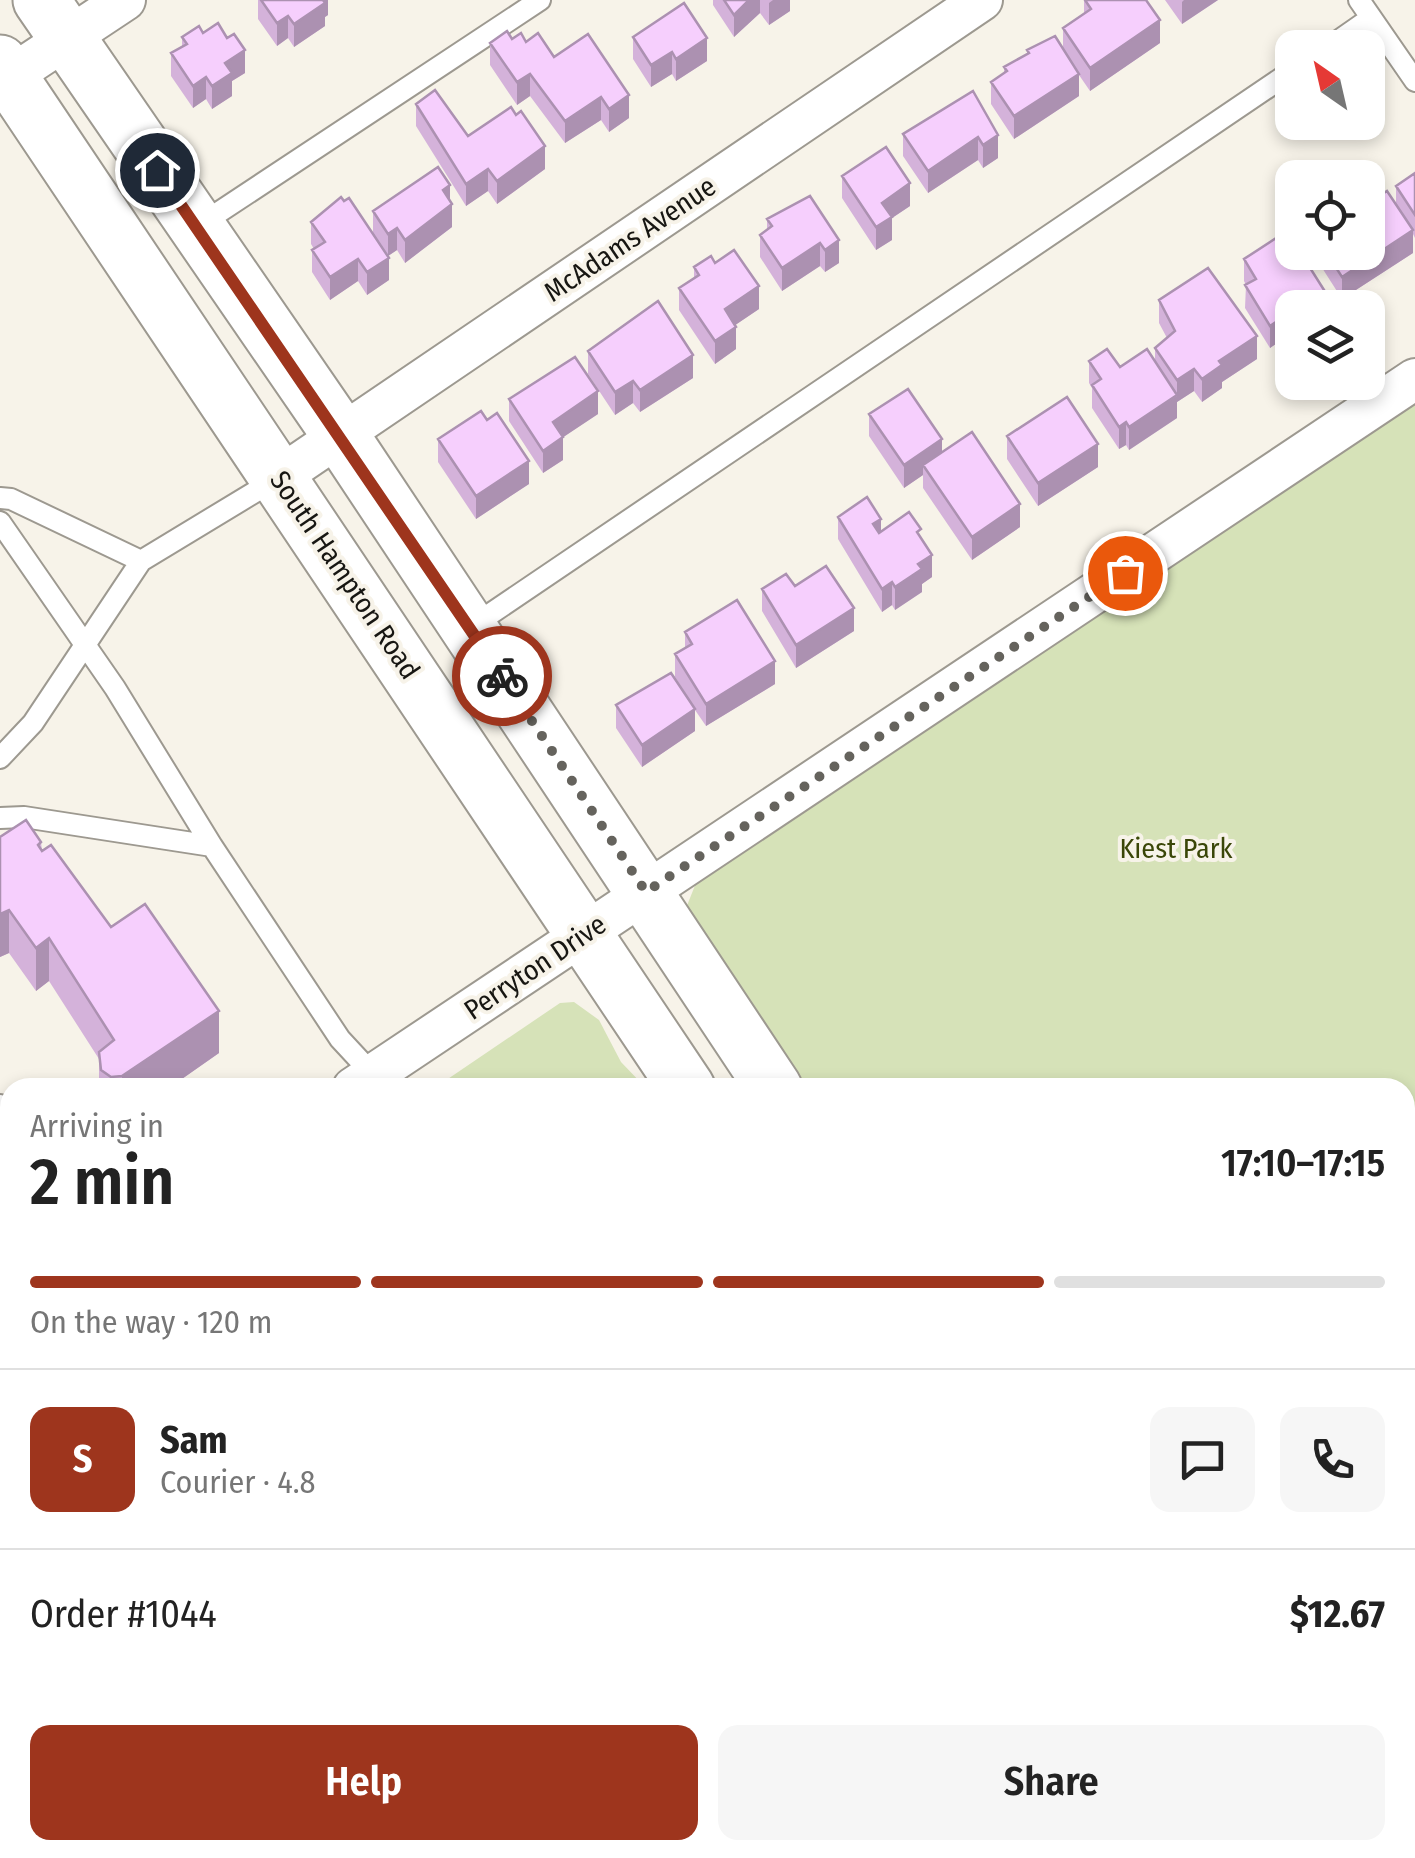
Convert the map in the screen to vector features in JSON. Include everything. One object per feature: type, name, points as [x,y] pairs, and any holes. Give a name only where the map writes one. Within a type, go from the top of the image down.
[{"type":"main road","points":[[54,19],[341,436],[767,1078]]},
{"type":"main road","name":"South Hampton Road","points":[[5,70],[681,1078]]},
{"type":"main road","points":[[98,210],[157,170]]},
{"type":"street","points":[[5,70],[54,19],[125,0]]},
{"type":"street","name":"McAdams Avenue","points":[[279,477],[982,0]]},
{"type":"street","name":"Perryton Drive","points":[[377,1078],[646,892],[1415,379]]},
{"type":"lane","points":[[196,227],[540,0]]},
{"type":"lane","points":[[1359,0],[1415,81]]},
{"type":"lane","points":[[1354,30],[1372,18]]},
{"type":"lane","points":[[469,628],[1275,83]]},
{"type":"lane","points":[[0,758],[33,723],[142,561],[279,477]]},
{"type":"lane","points":[[0,498],[10,498],[142,561]]},
{"type":"lane","points":[[0,522],[86,646],[212,846],[367,1078]]},
{"type":"lane","points":[[0,818],[24,816],[212,846]]},
{"type":"green space","name":"Kiest Park","points":[[1415,399],[1415,1078],[794,1078],[684,913],[696,883]]},
{"type":"green space","points":[[574,1002],[599,1020],[621,1062],[636,1078],[449,1078],[560,1003]]},
{"type":"building","points":[[261,0],[325,3],[294,24],[288,16],[277,23]]},
{"type":"building","points":[[724,0],[749,0],[734,15]]},
{"type":"building","points":[[1085,0],[1146,0],[1160,20],[1090,68],[1063,28],[1091,9]]},
{"type":"building","points":[[684,3],[707,38],[676,59],[672,52],[651,65],[633,37]]},
{"type":"building","points":[[218,23],[227,38],[234,34],[245,50],[225,63],[232,73],[212,86],[206,77],[193,86],[171,53],[187,44],[182,37],[199,26],[203,33]]},
{"type":"building","points":[[507,31],[512,39],[521,33],[526,42],[538,33],[554,57],[588,34],[629,95],[609,109],[601,97],[565,121],[530,74],[517,82],[490,43]]},
{"type":"building","points":[[1055,36],[1079,74],[1014,116],[991,82],[1007,71],[1004,67],[1029,53],[1027,50]]},
{"type":"building","points":[[435,90],[468,136],[511,107],[516,115],[521,111],[545,146],[497,181],[488,169],[466,184],[416,104]]},
{"type":"building","points":[[973,91],[998,135],[983,145],[978,137],[928,171],[903,134]]},
{"type":"building","points":[[886,147],[910,183],[882,203],[892,217],[876,227],[842,176]]},
{"type":"building","points":[[438,167],[450,185],[443,190],[452,204],[405,240],[397,228],[388,234],[373,211]]},
{"type":"building","points":[[1415,173],[1415,215],[1396,186]]},
{"type":"building","points":[[1385,192],[1413,230],[1385,249]]},
{"type":"building","points":[[810,196],[839,240],[825,250],[820,243],[782,268],[760,235],[772,226],[767,219]]},
{"type":"building","points":[[341,197],[344,201],[349,198],[389,258],[367,272],[358,259],[330,277],[312,250],[325,242],[311,222]]},
{"type":"building","points":[[1275,239],[1275,270],[1311,270],[1324,290],[1275,290],[1275,323],[1270,326],[1245,285],[1256,279],[1244,259]]},
{"type":"building","points":[[734,250],[759,286],[725,309],[736,327],[715,341],[679,288],[699,275],[694,267],[711,256],[715,263]]},
{"type":"building","points":[[1208,268],[1257,336],[1219,361],[1222,365],[1202,379],[1194,369],[1177,380],[1155,348],[1175,331],[1159,300]]},
{"type":"building","points":[[658,301],[693,355],[640,390],[633,381],[615,392],[588,351]]},
{"type":"building","points":[[1107,349],[1120,367],[1147,349],[1177,395],[1129,427],[1126,422],[1119,427],[1092,385],[1101,379],[1089,361]]},
{"type":"building","points":[[575,357],[598,391],[553,422],[563,437],[543,451],[509,399]]},
{"type":"building","points":[[908,389],[942,439],[904,465],[869,414]]},
{"type":"building","points":[[1067,397],[1098,444],[1038,483],[1007,436]]},
{"type":"building","points":[[481,411],[487,420],[497,413],[529,461],[476,496],[438,439]]},
{"type":"building","points":[[972,432],[1020,504],[972,537],[923,465]]},
{"type":"building","points":[[867,497],[881,519],[873,524],[879,533],[909,512],[932,555],[918,564],[922,569],[895,587],[892,582],[882,589],[838,517]]},
{"type":"building","points":[[826,566],[854,608],[796,645],[762,589],[786,574],[795,586]]},
{"type":"building","points":[[737,600],[775,661],[706,704],[675,654],[692,644],[685,632]]},
{"type":"building","points":[[671,673],[695,709],[642,745],[616,705]]},
{"type":"building","points":[[26,820],[41,842],[38,845],[42,851],[51,845],[111,927],[145,904],[219,1011],[122,1076],[111,1077],[101,1070],[99,1052],[114,1040],[49,938],[36,948],[9,910],[0,914],[0,837]]},
{"type":"way so far","points":[[502,676],[646,892],[1125,573]]},
{"type":"route","points":[[157,170],[502,676]]}]
